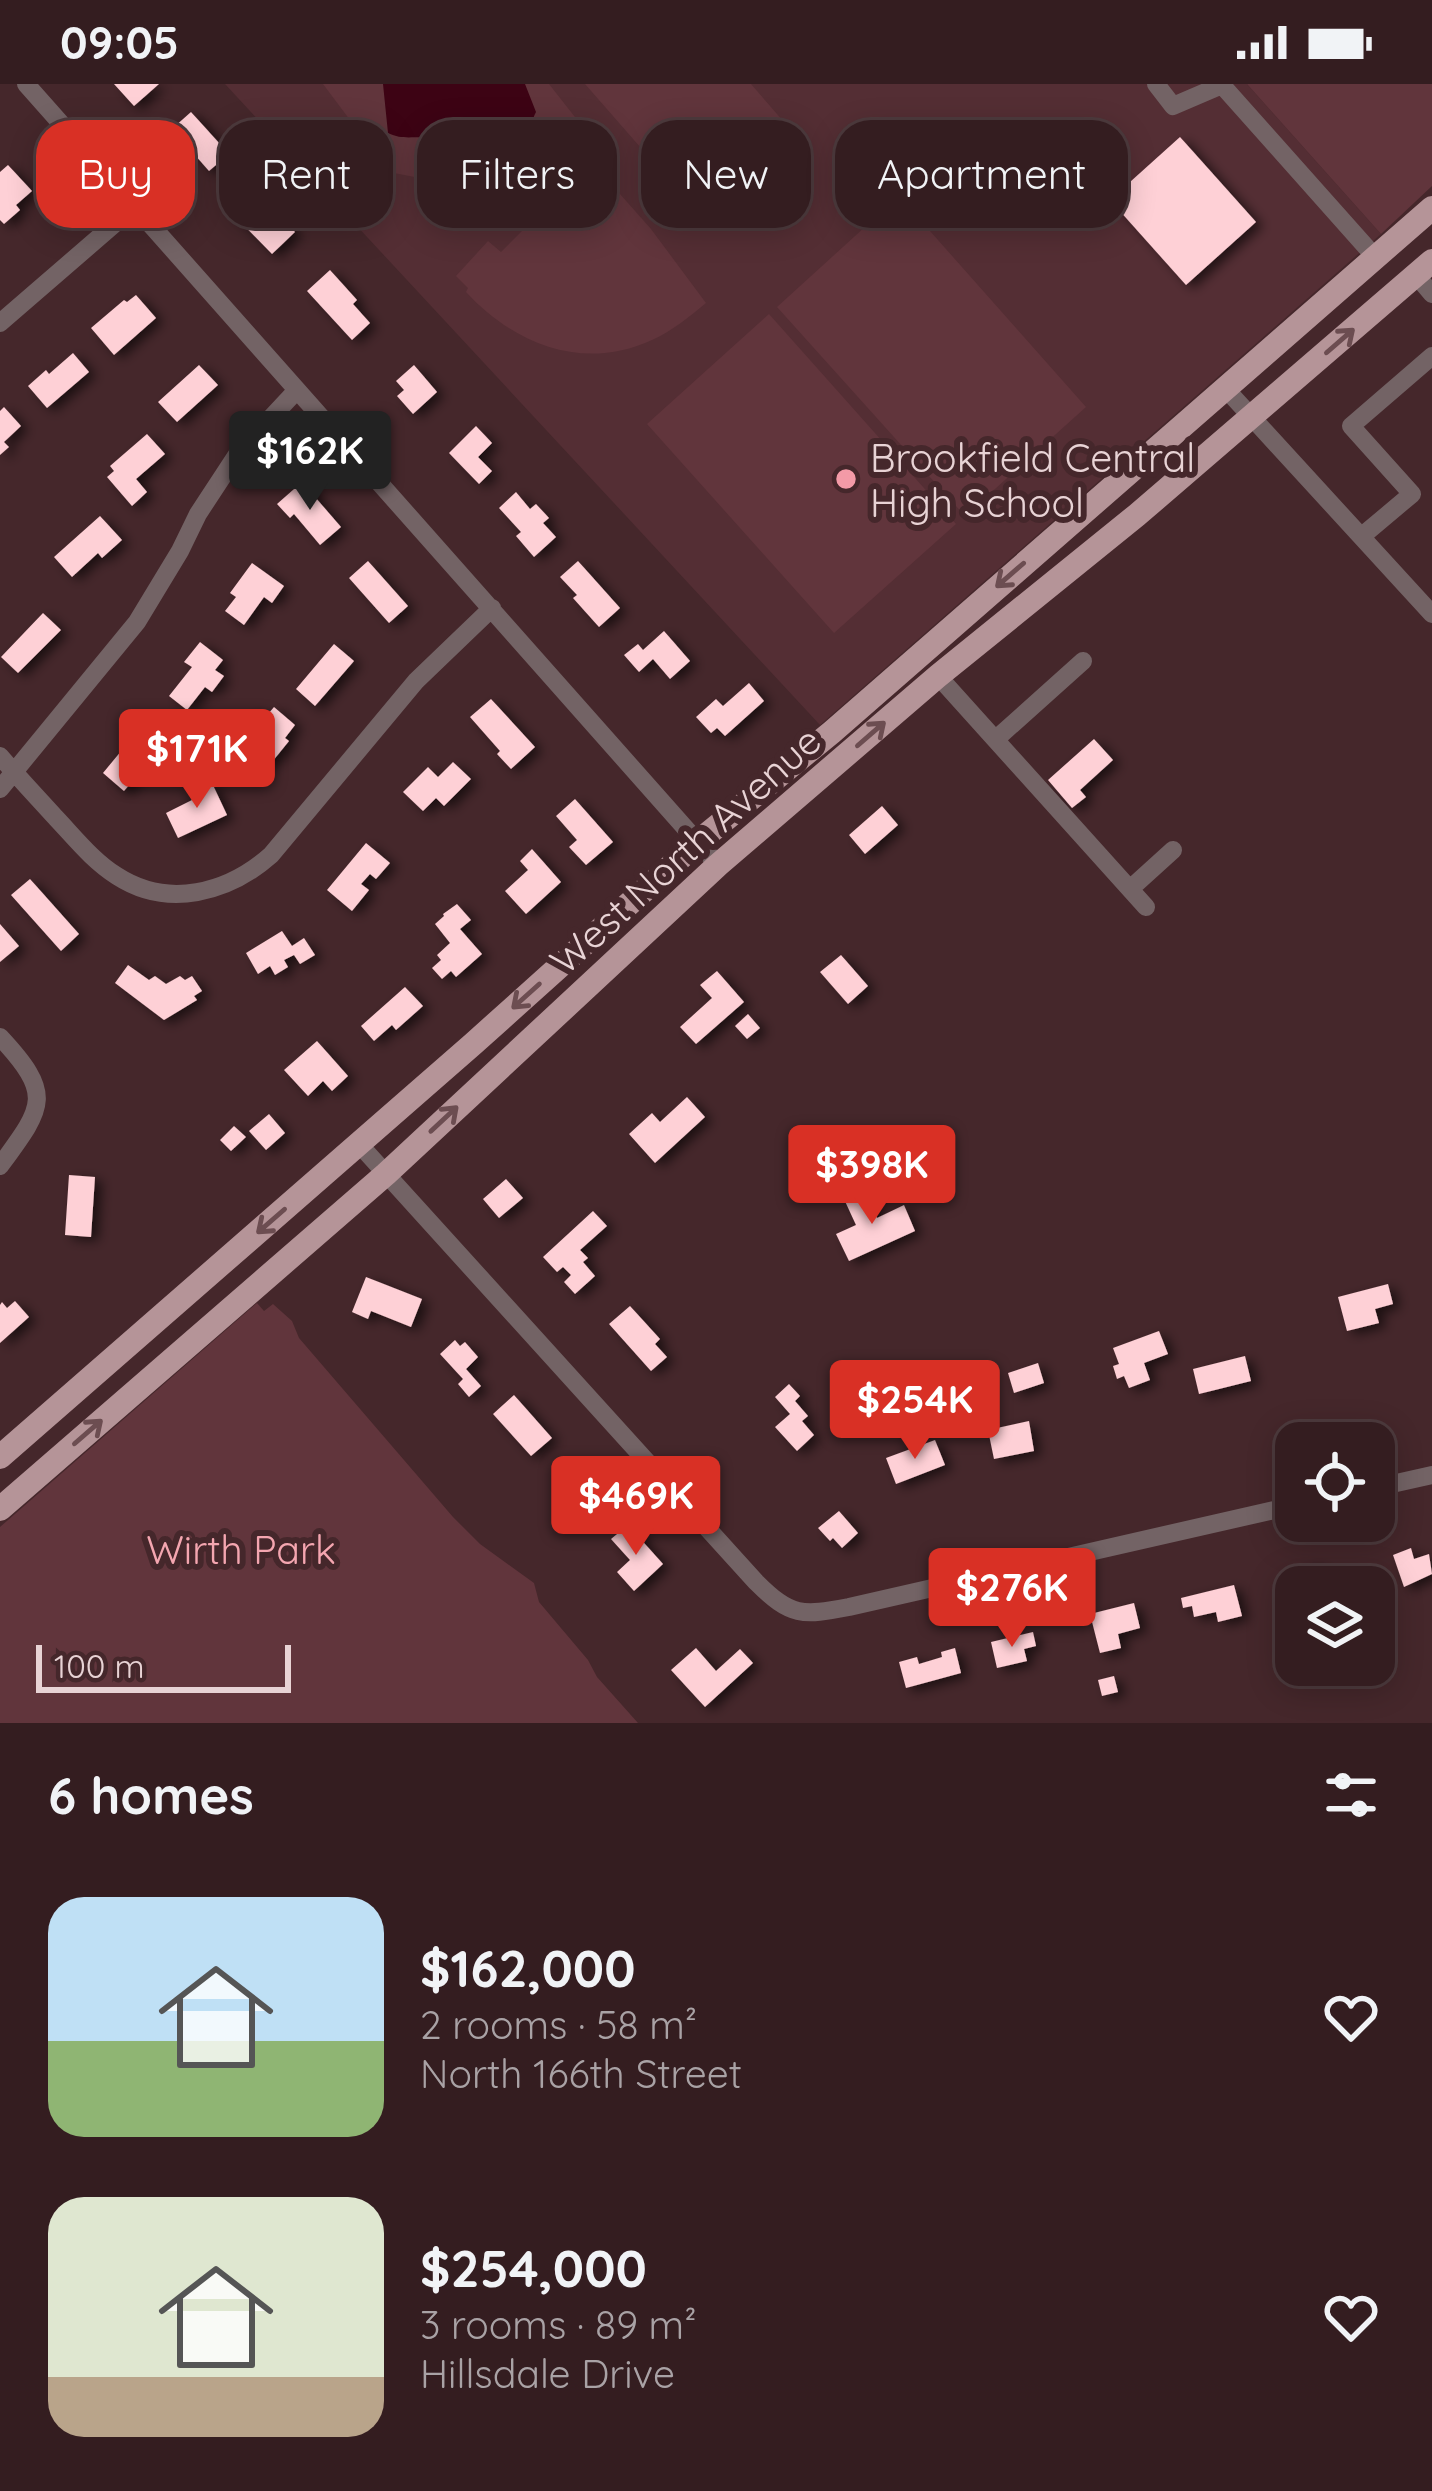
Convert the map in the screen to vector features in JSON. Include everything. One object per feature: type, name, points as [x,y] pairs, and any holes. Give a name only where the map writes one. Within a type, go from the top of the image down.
[{"type":"main road","name":"West North Avenue","points":[[0,1457],[699,842],[832,732],[1432,208]]},
{"type":"main road","name":"West North Avenue","points":[[0,1509],[386,1174],[718,865],[938,676],[1426,276]]},
{"type":"street","points":[[26,84],[58,120]]},
{"type":"street","points":[[1156,84],[1173,106],[1221,84],[1375,257]]},
{"type":"street","points":[[0,323],[109,228]]},
{"type":"street","points":[[153,228],[718,865]]},
{"type":"street","points":[[1363,536],[1412,494],[1351,426],[1432,356]]},
{"type":"street","points":[[1225,388],[1432,614]]},
{"type":"street","points":[[0,789],[136,622],[238,453],[297,390]]},
{"type":"street","points":[[0,756],[94,858],[119,878],[164,894],[197,892],[235,881],[271,855],[416,681],[492,608]]},
{"type":"street","points":[[995,740],[1083,661]]},
{"type":"street","points":[[938,676],[1146,907]]},
{"type":"street","points":[[1130,889],[1173,850]]},
{"type":"street","points":[[0,1037],[34,1079],[37,1095],[34,1115],[0,1166]]},
{"type":"street","points":[[359,1144],[756,1582],[774,1600],[799,1613],[849,1607],[1275,1510]]},
{"type":"street","points":[[1395,1483],[1432,1474]]},
{"type":"shaded area","name":"Brookfield Central High School","points":[[225,84],[1247,84],[1381,234],[820,725],[359,228],[393,228],[393,120],[258,120]]},
{"type":"shaded area","points":[[383,84],[525,84],[536,112],[533,120],[417,120],[417,137],[393,134],[393,120],[387,120]]},
{"type":"green space","points":[[323,84],[549,84],[577,120],[417,120],[417,178],[393,173],[393,120],[350,120]]},
{"type":"green space","points":[[585,84],[751,84],[782,120],[641,120],[641,148]]},
{"type":"green space","points":[[1247,84],[1432,84],[1432,186],[1381,234]]},
{"type":"green space","points":[[617,191],[641,218],[641,228],[651,229],[706,303],[666,332],[626,349],[575,353],[551,348],[506,326],[466,292],[468,288],[456,276],[488,241],[501,252],[525,228],[617,228]]},
{"type":"green space","points":[[864,228],[927,228],[1086,407],[965,516],[777,307]]},
{"type":"green space","points":[[769,314],[956,524],[834,633],[647,424]]},
{"type":"green space","name":"Wirth Park","points":[[257,1303],[264,1311],[273,1304],[292,1321],[299,1338],[453,1517],[480,1544],[534,1583],[539,1602],[638,1723],[0,1723],[0,1527]]},
{"type":"building","points":[[114,84],[159,84],[134,106]]},
{"type":"building","points":[[191,112],[219,143],[219,162],[209,171],[195,155],[195,120],[182,120]]},
{"type":"building","points":[[1180,137],[1256,222],[1186,285],[1128,220],[1128,184]]},
{"type":"building","points":[[8,165],[32,191],[4,224],[0,220],[0,172]]},
{"type":"building","points":[[247,228],[291,228],[295,232],[272,254]]},
{"type":"building","points":[[330,270],[370,323],[352,340],[307,291]]},
{"type":"building","points":[[136,295],[156,318],[114,355],[91,328]]},
{"type":"building","points":[[73,353],[89,372],[47,408],[28,386]]},
{"type":"building","points":[[199,365],[218,385],[177,422],[158,402]]},
{"type":"building","points":[[414,365],[437,392],[413,414],[397,396],[404,390],[396,381]]},
{"type":"building","points":[[4,407],[21,426],[4,442],[9,447],[0,455],[0,411]]},
{"type":"building","points":[[476,426],[492,443],[478,457],[492,471],[479,484],[449,453]]},
{"type":"building","points":[[147,434],[165,454],[136,479],[147,492],[132,506],[107,477],[114,471],[110,466]]},
{"type":"building","points":[[302,482],[341,527],[320,545],[294,514],[290,518],[277,504]]},
{"type":"building","points":[[516,492],[530,509],[536,504],[549,518],[543,523],[556,537],[534,557],[516,536],[521,532],[499,508]]},
{"type":"building","points":[[100,516],[122,540],[102,558],[98,553],[72,577],[54,557]]},
{"type":"building","points":[[368,561],[408,606],[389,623],[349,578]]},
{"type":"building","points":[[578,561],[620,608],[599,627],[560,577]]},
{"type":"building","points":[[252,563],[284,586],[272,603],[264,597],[244,625],[225,611],[236,597],[230,593]]},
{"type":"building","points":[[43,613],[61,630],[18,673],[1,657]]},
{"type":"building","points":[[664,631],[690,661],[670,679],[653,659],[639,672],[624,655],[638,644],[643,650]]},
{"type":"building","points":[[200,642],[223,660],[215,670],[224,676],[212,692],[205,687],[187,710],[169,696],[192,667],[184,662]]},
{"type":"building","points":[[334,644],[354,661],[315,706],[296,689]]},
{"type":"building","points":[[749,683],[764,701],[725,736],[717,728],[711,733],[696,717],[716,699],[723,706]]},
{"type":"building","points":[[491,699],[535,747],[511,769],[470,717]]},
{"type":"building","points":[[274,707],[295,725],[285,738],[289,741],[257,773],[223,744],[252,711],[263,720]]},
{"type":"building","points":[[141,727],[163,745],[124,791],[103,773]]},
{"type":"building","points":[[1094,739],[1113,760],[1080,790],[1086,797],[1072,808],[1048,780]]},
{"type":"building","points":[[453,762],[471,779],[444,806],[436,798],[423,811],[403,792],[428,767],[438,777]]},
{"type":"building","points":[[212,783],[227,815],[178,838],[166,813],[192,800],[189,793]]},
{"type":"building","points":[[575,799],[613,842],[586,865],[569,847],[577,840],[556,816]]},
{"type":"building","points":[[882,806],[898,825],[865,854],[849,835]]},
{"type":"building","points":[[366,843],[390,863],[376,879],[370,874],[361,884],[369,890],[352,911],[327,890]]},
{"type":"building","points":[[532,849],[561,882],[526,914],[505,891],[528,870],[520,861]]},
{"type":"building","points":[[30,879],[79,934],[61,951],[11,895]]},
{"type":"building","points":[[457,904],[471,920],[460,929],[482,954],[456,977],[451,971],[442,979],[432,968],[450,943],[435,924]]},
{"type":"building","points":[[0,924],[19,946],[0,962]]},
{"type":"building","points":[[282,931],[292,946],[304,938],[315,955],[300,964],[294,955],[284,960],[288,967],[275,975],[270,966],[258,974],[246,953]]},
{"type":"building","points":[[841,955],[868,986],[848,1004],[820,972]]},
{"type":"building","points":[[128,965],[149,980],[155,976],[166,984],[192,976],[202,991],[194,996],[197,1000],[164,1020],[115,983]]},
{"type":"building","points":[[717,971],[744,1002],[696,1044],[680,1027],[712,998],[700,985]]},
{"type":"building","points":[[405,987],[423,1006],[396,1030],[392,1025],[374,1041],[361,1026]]},
{"type":"building","points":[[748,1014],[760,1028],[747,1039],[735,1026]]},
{"type":"building","points":[[317,1041],[348,1076],[332,1091],[323,1081],[308,1096],[284,1070]]},
{"type":"building","points":[[687,1097],[705,1117],[655,1163],[629,1134],[652,1113],[660,1122]]},
{"type":"building","points":[[269,1114],[285,1133],[266,1150],[249,1131]]},
{"type":"building","points":[[234,1126],[246,1137],[231,1151],[220,1140]]},
{"type":"building","points":[[69,1175],[95,1177],[91,1237],[65,1235]]},
{"type":"building","points":[[506,1179],[523,1198],[499,1218],[483,1199]]},
{"type":"building","points":[[864,1190],[877,1218],[904,1205],[915,1231],[849,1261],[836,1234],[856,1225],[844,1199]]},
{"type":"building","points":[[593,1211],[607,1226],[580,1250],[595,1276],[575,1294],[564,1282],[571,1275],[563,1267],[557,1272],[543,1257]]},
{"type":"building","points":[[366,1277],[422,1299],[411,1327],[371,1311],[368,1319],[352,1312]]},
{"type":"building","points":[[1388,1284],[1393,1304],[1375,1309],[1379,1323],[1347,1331],[1338,1297]]},
{"type":"building","points":[[15,1301],[29,1317],[0,1343],[0,1305],[7,1308]]},
{"type":"building","points":[[630,1306],[660,1339],[655,1344],[667,1357],[651,1371],[609,1324]]},
{"type":"building","points":[[1159,1331],[1168,1354],[1144,1363],[1150,1380],[1129,1388],[1124,1376],[1117,1379],[1113,1366],[1119,1364],[1113,1348]]},
{"type":"building","points":[[455,1340],[460,1346],[465,1342],[478,1357],[466,1369],[481,1386],[469,1397],[458,1384],[463,1379],[440,1354]]},
{"type":"building","points":[[1245,1356],[1251,1381],[1199,1394],[1193,1369]]},
{"type":"building","points":[[1038,1363],[1044,1383],[1014,1393],[1008,1373]]},
{"type":"building","points":[[789,1384],[808,1416],[802,1421],[814,1435],[797,1451],[775,1427],[790,1414],[775,1397]]},
{"type":"building","points":[[514,1395],[552,1438],[531,1456],[493,1414]]},
{"type":"building","points":[[1029,1421],[1034,1451],[994,1459],[988,1430]]},
{"type":"building","points":[[935,1440],[945,1465],[896,1484],[886,1458]]},
{"type":"building","points":[[575,1463],[601,1492],[574,1517],[556,1497],[565,1489],[557,1481]]},
{"type":"building","points":[[839,1511],[858,1533],[842,1548],[818,1528]]},
{"type":"building","points":[[628,1525],[663,1564],[634,1591],[617,1572],[630,1560],[611,1539]]},
{"type":"building","points":[[1411,1548],[1414,1559],[1429,1554],[1432,1574],[1404,1587],[1393,1555]]},
{"type":"building","points":[[1234,1585],[1242,1616],[1218,1622],[1216,1612],[1194,1617],[1192,1606],[1183,1608],[1181,1598]]},
{"type":"building","points":[[1134,1603],[1140,1628],[1118,1634],[1121,1648],[1100,1653],[1090,1614]]},
{"type":"building","points":[[1033,1632],[1036,1646],[1024,1649],[1027,1661],[997,1668],[991,1642]]},
{"type":"building","points":[[696,1648],[716,1671],[740,1649],[753,1663],[705,1707],[671,1670]]},
{"type":"building","points":[[955,1648],[961,1673],[906,1688],[899,1662],[917,1657],[919,1664]]},
{"type":"building","points":[[1114,1676],[1118,1692],[1102,1696],[1098,1680]]},
{"type":"place","name":"Brookfield Central High School","points":[[846,479]]}]
